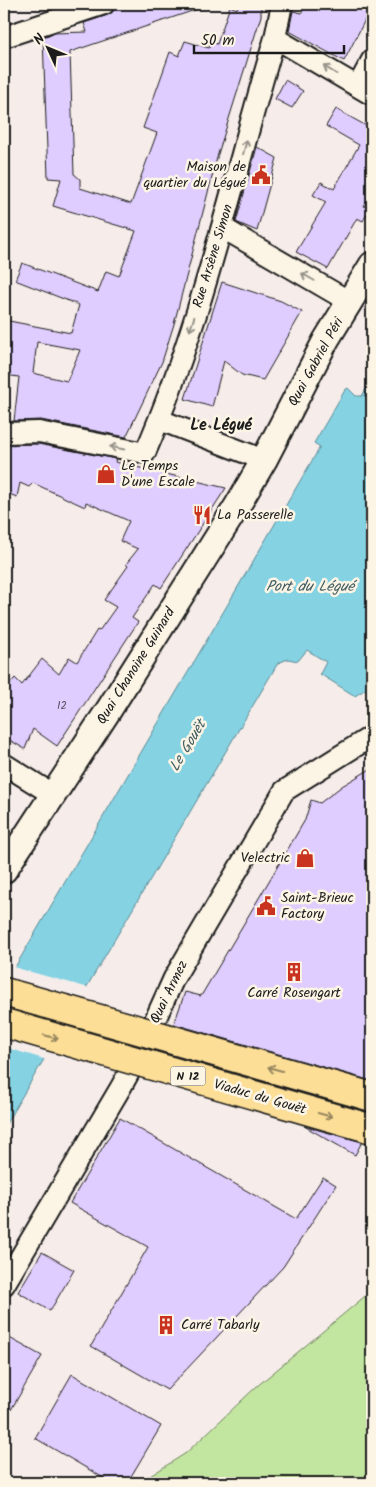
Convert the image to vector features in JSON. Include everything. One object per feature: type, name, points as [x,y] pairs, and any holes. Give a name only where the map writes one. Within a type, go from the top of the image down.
[{"type":"highway","name":"N 12","points":[[4,992],[372,1097]]},
{"type":"highway","name":"Viaduc du Gouët","points":[[4,1023],[372,1129]]},
{"type":"street","points":[[4,37],[104,4]]},
{"type":"street","name":"Rue Arsène Simon","points":[[4,433],[39,432],[145,454],[160,420],[223,228],[275,38],[282,4]]},
{"type":"street","points":[[275,38],[365,90],[372,60]]},
{"type":"street","points":[[223,228],[350,302]]},
{"type":"street","name":"Quai Gabriel Péri","points":[[264,460],[326,340],[372,266]]},
{"type":"street","points":[[160,420],[264,460]]},
{"type":"street","name":"Quai Chanoine Guinard","points":[[4,870],[108,711],[264,460]]},
{"type":"street","name":"Quai Armez","points":[[4,1285],[121,1087],[174,978],[284,791],[372,736]]},
{"type":"street","points":[[4,764],[52,794]]},
{"type":"green space","points":[[372,1287],[372,1483],[139,1483],[186,1453],[256,1387],[370,1292]]},
{"type":"water","name":"Port du Légué","points":[[372,378],[372,539],[366,549],[372,552],[372,685],[355,696],[320,674],[326,662],[307,650],[298,661],[288,659],[278,663],[4,1127],[4,986],[320,447],[314,443],[345,390],[348,388],[356,396],[362,396]]},
{"type":"pier","points":[[13,967],[89,988],[47,1060],[4,1047],[4,982]]},
{"type":"building","points":[[127,4],[204,4],[204,7],[70,52],[74,174],[80,179],[80,188],[131,204],[157,133],[143,128],[170,52],[179,56],[185,41],[209,48],[211,42],[217,44],[230,6],[237,9],[238,4],[261,4],[261,16],[218,154],[174,324],[162,362],[126,437],[41,420],[14,421],[19,377],[4,375],[4,320],[71,333],[79,305],[15,280],[22,263],[98,292],[106,271],[119,276],[136,231],[53,206],[61,179],[48,178],[43,37],[54,33],[87,32],[84,23],[108,15],[115,8]],"holes":[[[37,342],[80,350],[67,381],[33,373]]]},
{"type":"building","points":[[304,4],[367,4],[364,10],[369,12],[344,61],[289,31],[293,11],[302,13]]},
{"type":"building","points":[[285,80],[303,91],[292,108],[275,99]]},
{"type":"building","points":[[336,109],[370,128],[372,123],[372,192],[364,206],[370,209],[363,221],[357,218],[328,269],[296,252],[326,202],[313,195],[321,182],[334,189],[359,145],[326,126]]},
{"type":"building","points":[[257,147],[277,158],[257,231],[236,222]]},
{"type":"building","points":[[222,282],[281,301],[302,312],[263,380],[242,375],[224,361],[212,407],[185,399]]},
{"type":"building","points":[[38,444],[116,459],[115,462],[226,488],[161,588],[155,584],[132,618],[138,622],[57,746],[33,729],[25,749],[4,737],[4,691],[15,678],[22,685],[42,659],[59,674],[69,657],[77,662],[97,630],[99,631],[116,607],[104,600],[128,566],[126,564],[138,549],[120,541],[129,521],[86,502],[85,507],[33,483],[29,487],[20,483],[17,497],[4,492],[4,445]]},
{"type":"building","name":"Carré Rosengart","points":[[372,768],[372,1081],[174,1024],[185,992],[201,996],[305,820],[311,800],[320,803],[342,786]]},
{"type":"building","points":[[120,1118],[296,1219],[323,1177],[336,1185],[283,1267],[167,1390],[91,1346],[148,1247],[70,1203]]},
{"type":"building","points":[[304,1126],[362,1142],[355,1155]]},
{"type":"building","points":[[42,1252],[74,1270],[50,1311],[18,1292]]},
{"type":"building","points":[[4,1335],[42,1356],[4,1422]]},
{"type":"building","points":[[72,1374],[161,1426],[127,1483],[112,1483],[35,1438]]},
{"type":"place","name":"Maison de quartier du Légué","points":[[261,175]]},
{"type":"place","name":"Le Temps D'une Escale","points":[[106,474]]},
{"type":"place","name":"La Passerelle","points":[[202,515]]},
{"type":"place","name":"Velectric","points":[[305,858]]},
{"type":"place","name":"Saint-Brieuc Factory","points":[[266,906]]},
{"type":"place","name":"Carré Rosengart","points":[[294,972]]},
{"type":"place","name":"Carré Tabarly","points":[[166,1325]]},
{"type":"district","name":"Le Légué","points":[[221,425]]},
{"type":"water label","name":"Le Gouët","points":[[188,746]]}]
